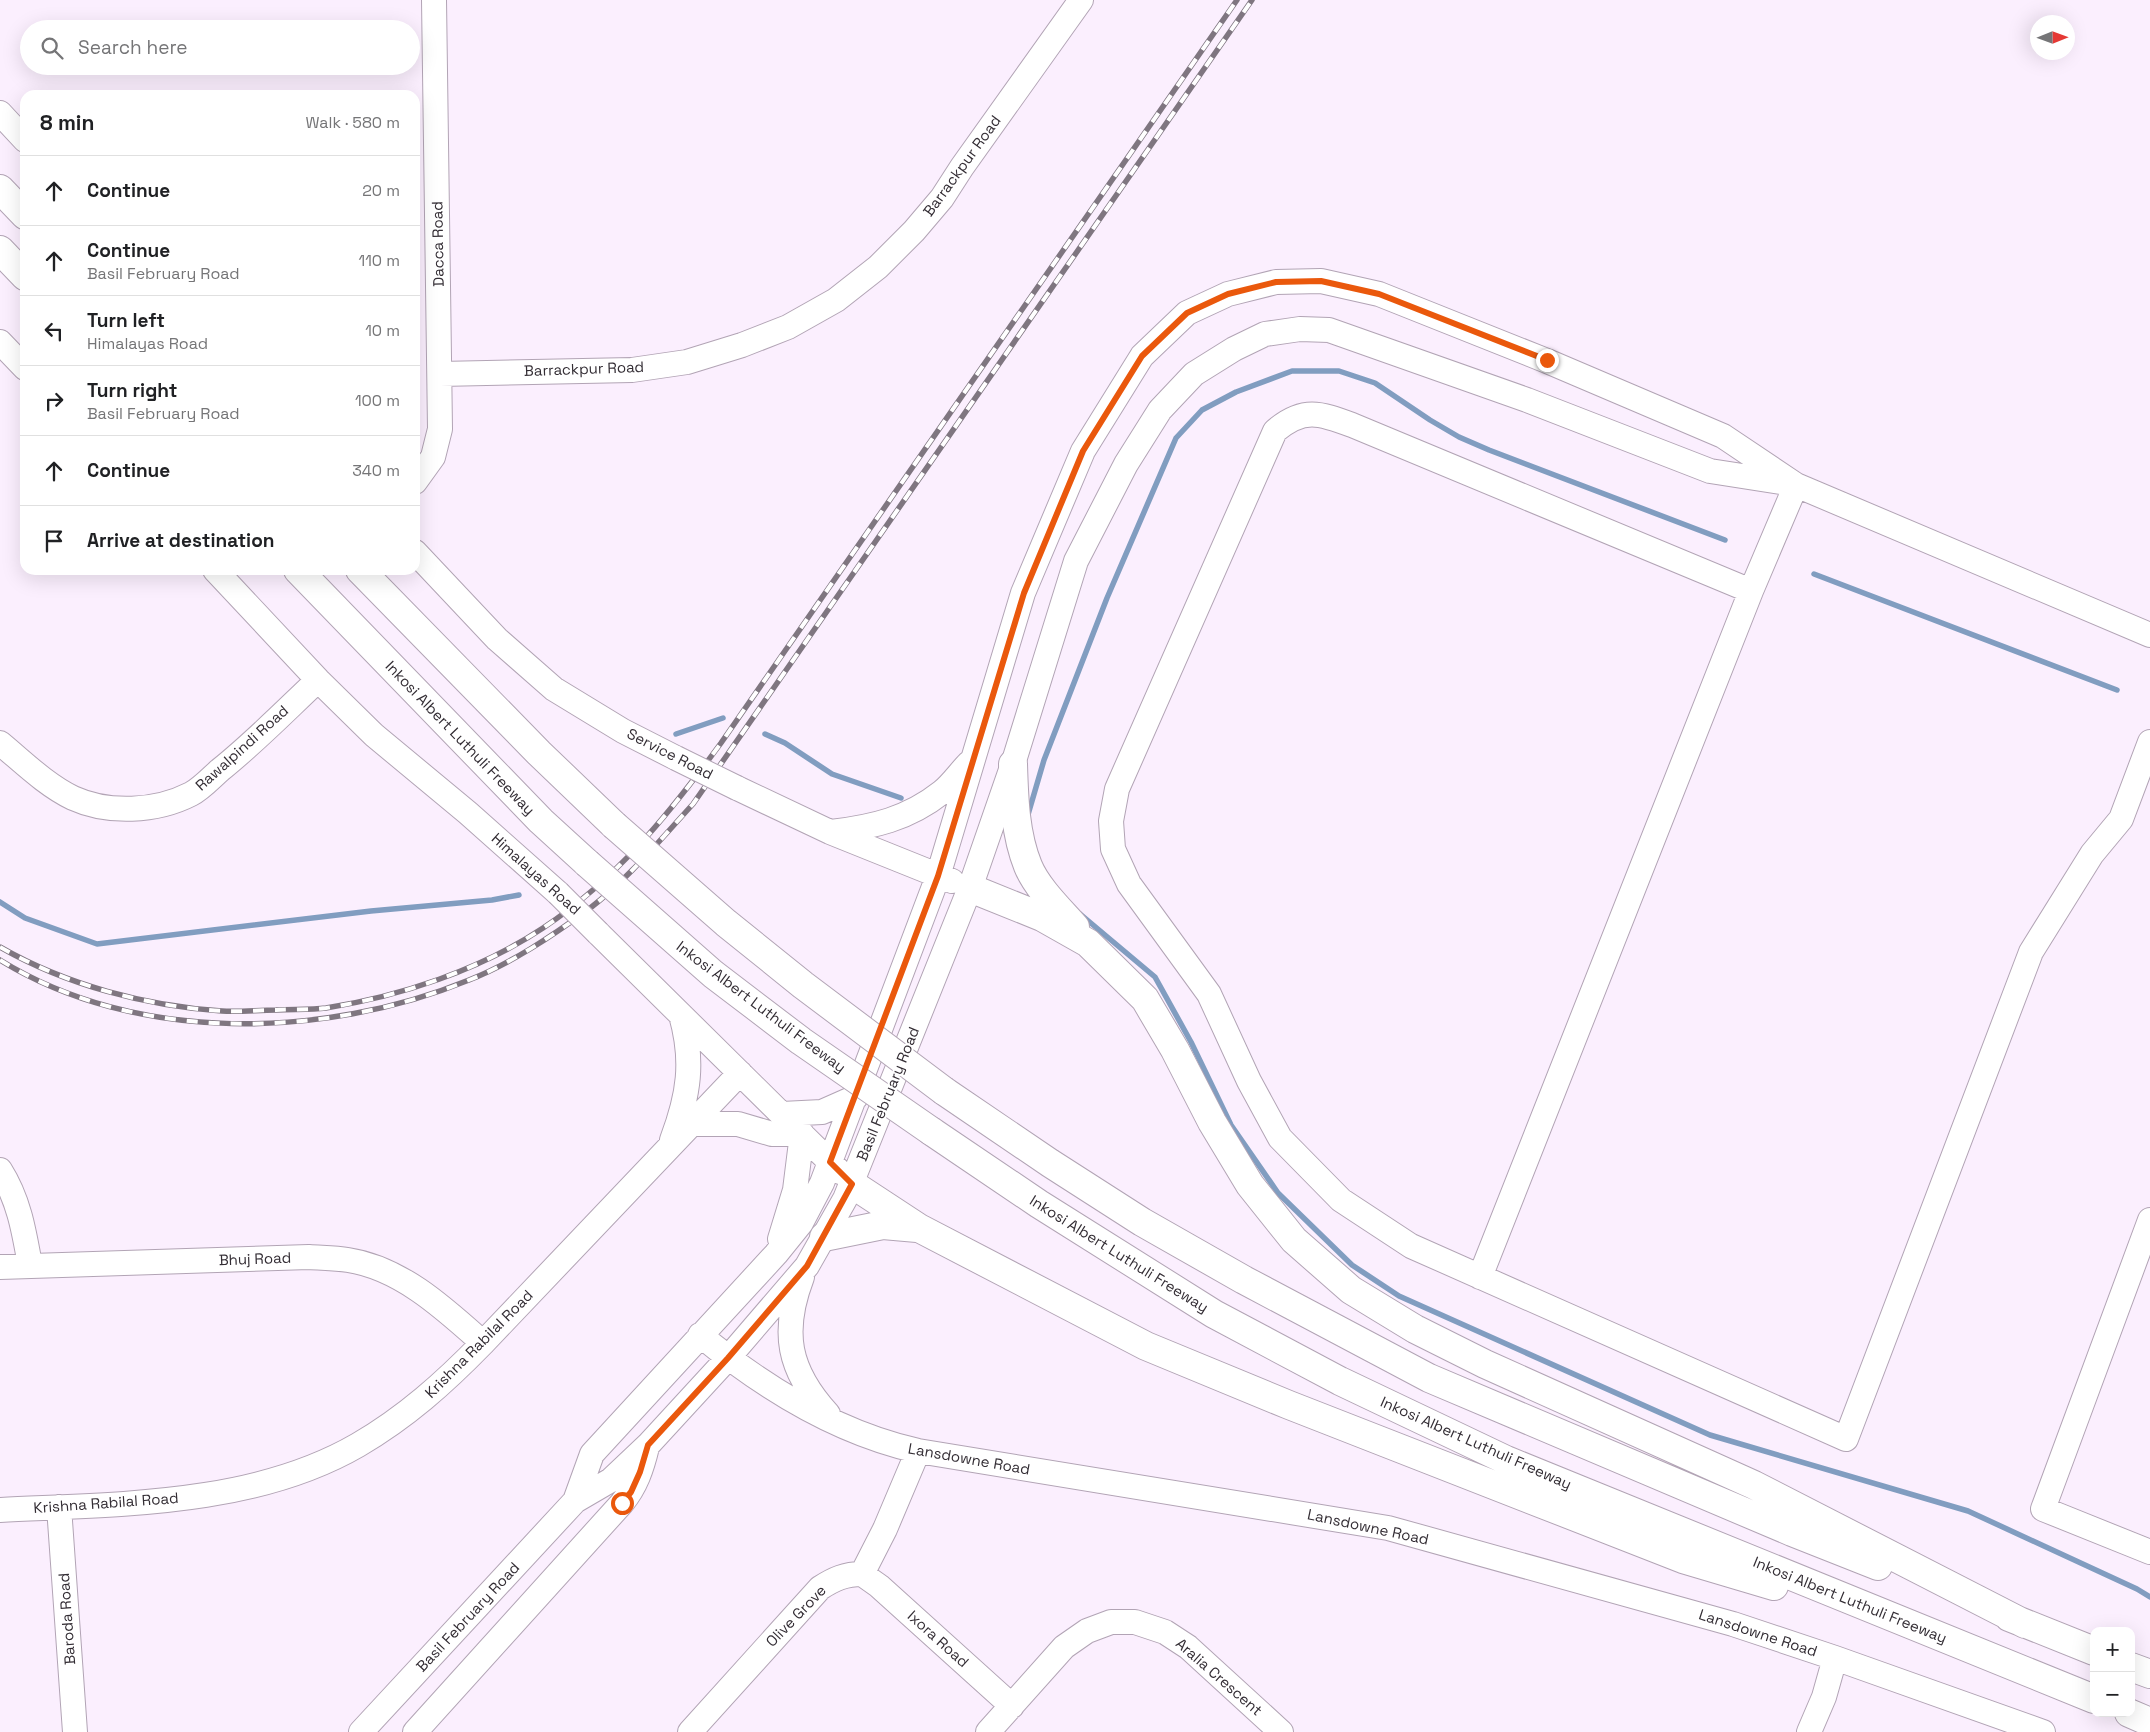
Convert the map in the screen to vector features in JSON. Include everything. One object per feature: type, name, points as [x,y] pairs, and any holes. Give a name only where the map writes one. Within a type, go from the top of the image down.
[{"type":"highway","points":[[0,189],[20,210]]},
{"type":"highway","points":[[0,250],[20,272]]},
{"type":"highway","points":[[0,256],[20,273]]},
{"type":"highway","name":"Inkosi Albert Luthuli Freeway","points":[[303,575],[541,821],[713,974],[801,1041],[1039,1204],[1206,1309],[1340,1381],[1506,1460],[2090,1697]]},
{"type":"highway","points":[[365,575],[532,746],[614,825],[734,930],[803,985],[944,1091],[1050,1163],[1142,1222],[1244,1280],[1429,1378],[1792,1532],[2090,1649]]},
{"type":"highway","points":[[1013,764],[1016,817],[1029,867],[1052,901],[1088,943],[1145,999],[1175,1050],[1212,1122],[1250,1184],[1294,1240],[1351,1290],[1415,1329],[1485,1364],[1754,1485],[2025,1624]]},
{"type":"highway","points":[[970,888],[1042,917],[1088,943]]},
{"type":"highway","points":[[852,1184],[919,1228],[1146,1346],[1289,1405],[1683,1559],[1926,1632]]},
{"type":"highway","points":[[824,1237],[883,1225],[919,1228]]},
{"type":"highway","points":[[2135,1668],[2150,1674]]},
{"type":"highway","points":[[2135,1716],[2150,1722]]},
{"type":"street","name":"Dacca Road","points":[[420,475],[433,457],[440,429],[434,0]]},
{"type":"street","name":"Barrackpur Road","points":[[440,374],[632,370],[687,362],[742,345],[788,327],[836,300],[878,266],[914,231],[942,198],[1081,0]]},
{"type":"street","points":[[0,113],[20,135]]},
{"type":"street","name":"Basil February Road","points":[[575,1501],[592,1454],[776,1254],[801,1223],[822,1183],[938,876],[1024,593],[1083,451],[1142,356],[1187,313],[1228,294],[1276,282],[1321,281],[1379,294],[1547,360],[1723,436],[1796,485]]},
{"type":"street","name":"Basil February Road","points":[[361,1732],[575,1501],[612,1480],[648,1445],[728,1358],[807,1266],[852,1184],[970,888],[1013,764],[1076,561],[1126,464],[1160,410],[1194,374],[1234,349],[1265,334],[1300,329],[1329,330],[1527,400],[1710,470],[1796,485]]},
{"type":"street","points":[[0,342],[20,363]]},
{"type":"street","points":[[1751,591],[1323,414],[1302,415],[1286,421],[1275,431],[1117,789],[1111,821],[1113,849],[1129,884],[1209,994],[1249,1081],[1280,1138],[1341,1200],[1411,1246],[1846,1439],[2031,952],[2092,854],[2121,819],[2150,742]]},
{"type":"street","points":[[1480,1277],[1751,591],[1796,485],[2150,635]]},
{"type":"street","name":"Service Road","points":[[420,557],[497,639],[554,689],[623,731],[830,832],[970,888]]},
{"type":"street","name":"Himalayas Road","points":[[220,575],[318,680],[374,735],[468,813],[558,893],[852,1184]]},
{"type":"street","name":"Rawalpindi Road","points":[[0,743],[55,788],[73,798],[99,807],[128,809],[157,806],[192,794],[244,751],[318,680]]},
{"type":"street","points":[[830,832],[866,828],[890,822],[943,791],[973,758]]},
{"type":"street","points":[[669,1148],[686,1098],[689,1081],[689,1058],[681,1015]]},
{"type":"street","name":"Krishna Rabilal Road","points":[[0,1510],[158,1501],[219,1492],[271,1480],[316,1465],[357,1446],[402,1417],[440,1387],[740,1073]]},
{"type":"street","points":[[782,1114],[822,1112],[856,1097]]},
{"type":"street","points":[[691,1124],[738,1124],[772,1134],[802,1134],[795,1190],[776,1254]]},
{"type":"street","points":[[0,1170],[11,1187],[21,1216],[30,1265]]},
{"type":"street","points":[[2150,1220],[2043,1509],[2150,1552]]},
{"type":"street","name":"Bhuj Road","points":[[0,1267],[309,1257],[349,1260],[382,1270],[413,1287],[450,1314],[483,1343]]},
{"type":"street","points":[[807,1266],[794,1300],[790,1320],[793,1356],[805,1384],[816,1401],[837,1424]]},
{"type":"street","name":"Lansdowne Road","points":[[700,1335],[728,1358],[780,1392],[837,1424],[886,1444],[918,1451],[1388,1528],[1733,1624],[2043,1732]]},
{"type":"street","points":[[415,1732],[631,1492],[640,1472],[648,1445]]},
{"type":"street","points":[[862,1574],[874,1553],[918,1451]]},
{"type":"street","name":"Baroda Road","points":[[59,1507],[75,1732]]},
{"type":"street","name":"Olive Grove","points":[[690,1732],[820,1588],[836,1578],[852,1574],[862,1574]]},
{"type":"street","name":"Ixora Road","points":[[862,1574],[879,1586],[1012,1706]]},
{"type":"street","name":"Aralia Crescent","points":[[988,1732],[1064,1646],[1087,1631],[1112,1622],[1136,1622],[1165,1632],[1188,1647],[1281,1732]]},
{"type":"street","points":[[1809,1732],[1824,1697],[1835,1658]]},
{"type":"waterway","points":[[1027,818],[1044,760],[1107,598],[1176,438],[1202,410],[1236,392],[1292,371],[1339,371],[1375,383],[1459,437],[1725,540]]},
{"type":"waterway","points":[[1814,574],[2117,690]]},
{"type":"waterway","points":[[676,734],[723,718]]},
{"type":"waterway","points":[[765,734],[785,743],[832,774],[901,798]]},
{"type":"waterway","points":[[0,902],[25,918],[97,944],[371,911],[492,900],[519,895]]},
{"type":"waterway","points":[[1080,914],[1155,977],[1191,1042],[1231,1125],[1278,1193],[1352,1265],[1399,1296],[1710,1435],[1968,1511],[2137,1589],[2150,1597]]},
{"type":"railway","points":[[0,947],[79,983],[136,999],[193,1008],[229,1011],[320,1009],[383,996],[466,969],[519,943],[570,909],[618,867],[640,844],[682,795],[721,743],[1237,0]]},
{"type":"railway","points":[[0,960],[53,987],[110,1007],[170,1019],[232,1024],[293,1022],[354,1014],[413,1000],[469,980],[501,966],[561,929],[589,909],[630,872],[693,804],[1252,0]]},
{"type":"route","points":[[622,1503],[631,1492],[640,1472],[648,1445],[728,1358],[807,1266],[852,1184],[830,1162],[938,876],[1024,593],[1083,451],[1142,356],[1187,313],[1228,294],[1276,282],[1321,281],[1379,294],[1547,360]]}]
